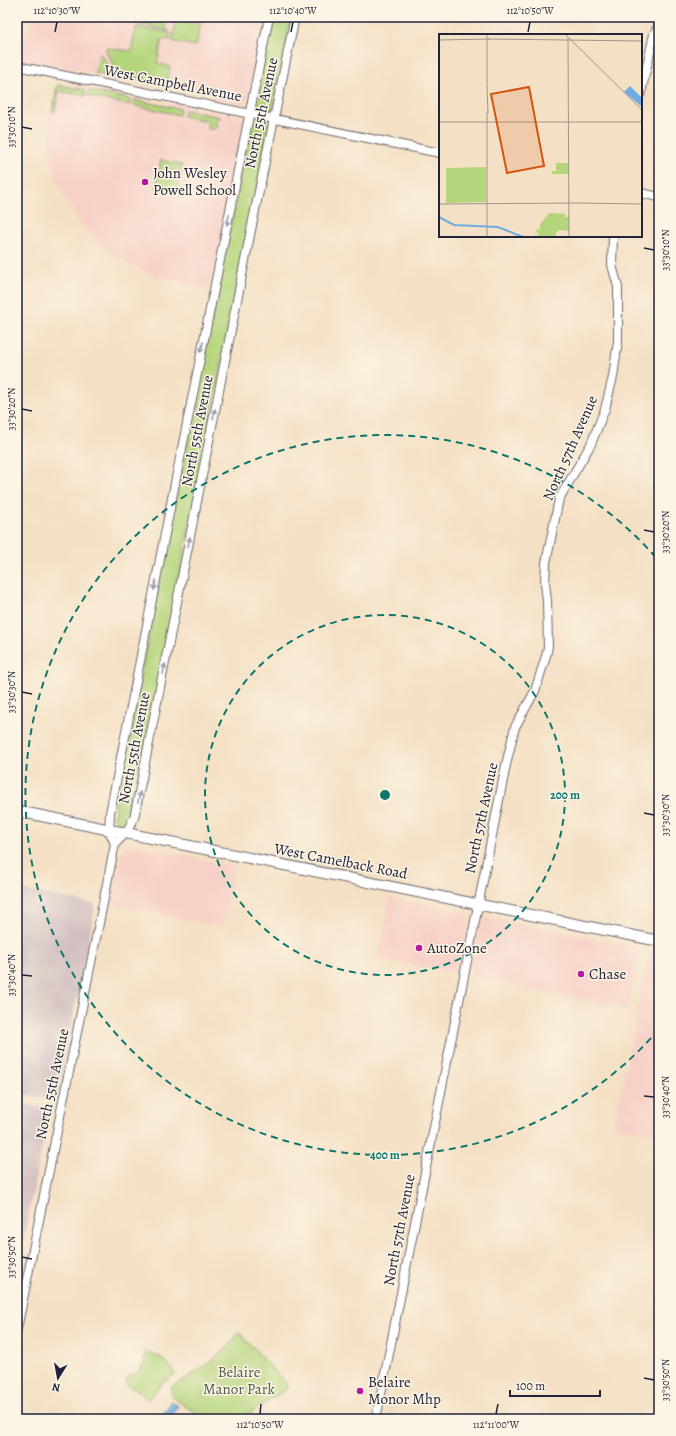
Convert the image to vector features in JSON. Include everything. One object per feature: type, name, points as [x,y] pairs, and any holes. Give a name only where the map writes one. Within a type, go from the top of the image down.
[{"type":"main road","name":"West Camelback Road","points":[[17,811],[659,941]]},
{"type":"street","name":"North 55th Avenue","points":[[115,844],[109,830],[110,814],[174,486],[269,17]]},
{"type":"street","name":"North 55th Avenue","points":[[17,1330],[115,844],[126,833],[134,818],[295,17]]},
{"type":"street","points":[[642,88],[654,34],[659,25]]},
{"type":"street","name":"West Campbell Avenue","points":[[17,66],[439,153]]},
{"type":"street","points":[[642,193],[659,197]]},
{"type":"street","name":"North 57th Avenue","points":[[376,1419],[506,765],[515,727],[535,691],[548,647],[545,583],[548,557],[559,499],[590,444],[605,409],[613,377],[618,340],[618,287],[612,265],[613,237]]},
{"type":"shaded area","points":[[34,17],[265,17],[248,99],[244,103],[240,104],[217,100],[208,93],[131,78],[118,79],[18,59]]},
{"type":"shaded area","name":"John Wesley Powell School","points":[[57,84],[66,84],[99,91],[112,90],[130,97],[165,105],[176,103],[240,117],[243,119],[244,122],[210,286],[203,287],[158,277],[138,269],[115,256],[83,227],[60,189],[51,151],[50,117]]},
{"type":"shaded area","points":[[127,845],[235,866],[223,927],[111,904],[122,850]]},
{"type":"shaded area","points":[[17,889],[95,904],[57,1096],[56,1099],[53,1100],[17,1093]]},
{"type":"shaded area","points":[[390,898],[467,913],[469,921],[459,974],[378,958]]},
{"type":"shaded area","points":[[485,917],[637,947],[640,950],[640,953],[628,1009],[470,976],[481,919]]},
{"type":"shaded area","points":[[653,951],[659,952],[659,1135],[614,1126],[649,954]]},
{"type":"shaded area","points":[[17,1103],[50,1109],[17,1269]]},
{"type":"green space","points":[[138,17],[158,17],[145,26],[136,24]]},
{"type":"green space","points":[[177,17],[181,17],[185,23],[191,24],[197,21],[201,22],[196,46],[172,41]]},
{"type":"green space","points":[[272,17],[291,17],[132,812],[126,823],[122,823],[117,821],[114,817],[116,799]]},
{"type":"green space","points":[[160,19],[169,31],[148,26]]},
{"type":"green space","points":[[136,27],[171,33],[169,40],[162,39],[157,63],[170,67],[166,84],[131,76],[111,76],[112,64],[106,48],[131,51]]},
{"type":"green space","points":[[99,55],[101,55],[107,65],[107,75],[95,73]]},
{"type":"green space","points":[[59,85],[85,90],[85,96],[59,91],[55,111],[52,112],[57,86]]},
{"type":"green space","points":[[89,91],[130,99],[129,105],[87,96]]},
{"type":"green space","points":[[134,100],[180,109],[179,115],[133,105]]},
{"type":"green space","points":[[184,110],[220,117],[215,121],[217,127],[212,130],[207,128],[208,121],[183,116]]},
{"type":"green space","points":[[161,160],[182,165],[177,191],[156,187]]},
{"type":"green space","name":"Belaire Manor Park","points":[[239,1332],[289,1387],[241,1419],[204,1419],[171,1396],[172,1387],[200,1370],[218,1356],[233,1341]]},
{"type":"green space","points":[[146,1352],[156,1355],[164,1360],[175,1374],[161,1384],[148,1400],[138,1390],[126,1385],[127,1378],[141,1368]]},
{"type":"water","points":[[172,1401],[178,1406],[169,1419],[162,1415]]},
{"type":"place","name":"John Wesley Powell School","points":[[145,182]]},
{"type":"place","name":"AutoZone","points":[[419,948]]},
{"type":"place","name":"Chase","points":[[581,974]]},
{"type":"place","name":"Belaire Monor Mhp","points":[[360,1391]]}]
